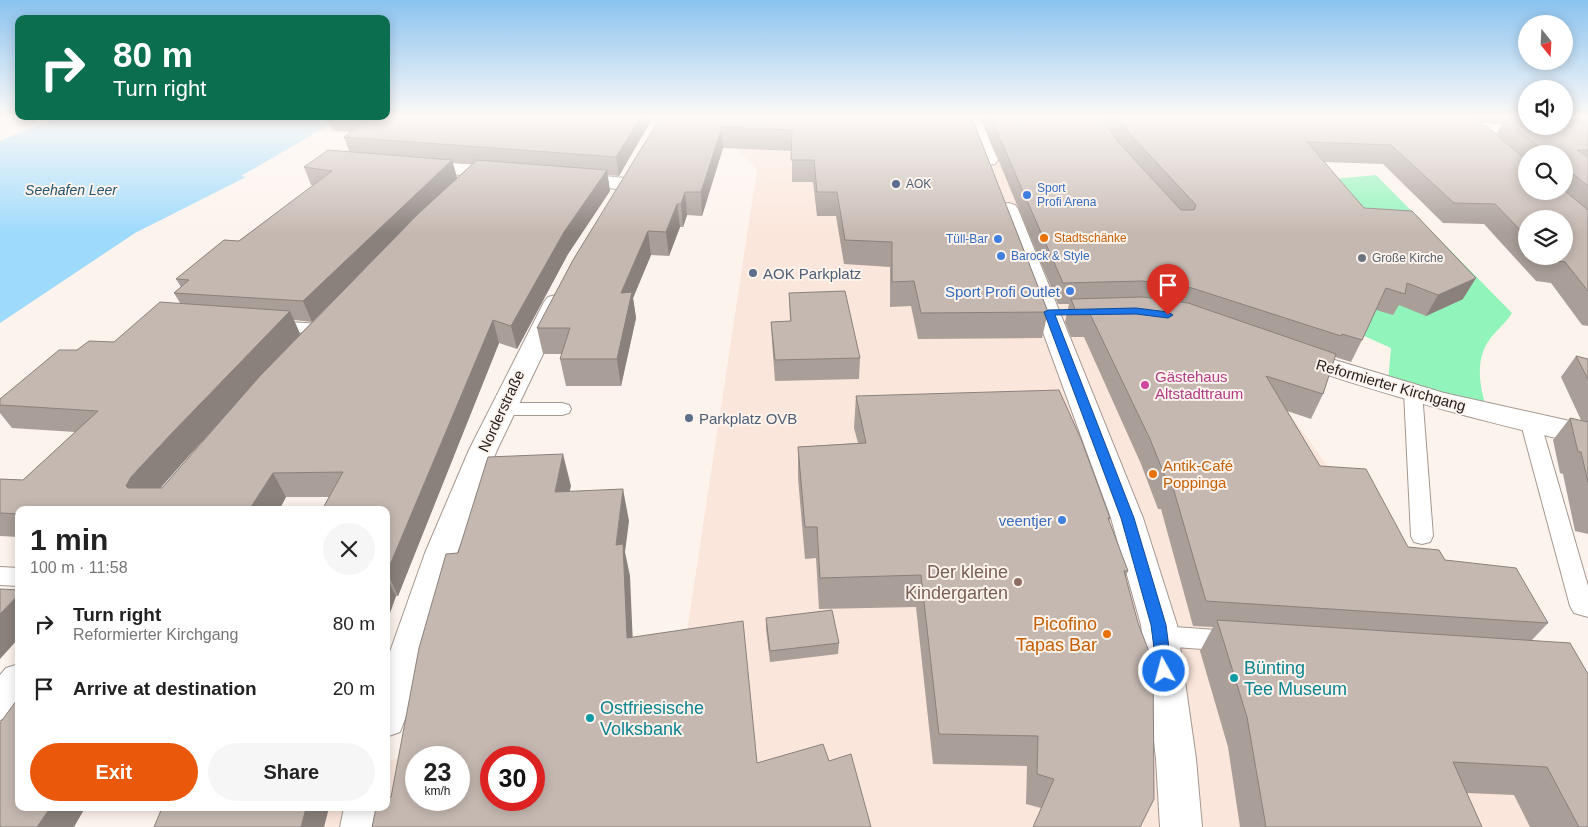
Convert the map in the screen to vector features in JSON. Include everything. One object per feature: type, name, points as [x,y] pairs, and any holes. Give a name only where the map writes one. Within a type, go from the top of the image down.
[{"type":"street","points":[[984,157],[1058,312],[1127,518],[1159,625],[1176,759],[1181,827]]},
{"type":"street","points":[[402,165],[517,174]]},
{"type":"street","points":[[457,190],[478,171]]},
{"type":"street","points":[[557,178],[631,175],[611,207]]},
{"type":"street","name":"Norderstraße","points":[[390,707],[441,553],[483,450],[537,337],[568,280]]},
{"type":"street","points":[[301,350],[328,322]]},
{"type":"street","name":"Reformierter Kirchgang","points":[[1275,349],[1348,375],[1532,424],[1588,435]]},
{"type":"street","points":[[0,703],[15,685]]},
{"type":"street","points":[[361,827],[364,811]]},
{"type":"lane","points":[[253,324],[328,322]]},
{"type":"lane","points":[[1413,392],[1422,536]]},
{"type":"lane","points":[[502,409],[562,409]]},
{"type":"lane","points":[[1532,424],[1582,606],[1588,607]]},
{"type":"lane","points":[[0,576],[15,577]]},
{"type":"lane","points":[[1160,636],[1257,642]]},
{"type":"shaded area","points":[[744,157],[1095,157],[1175,255],[1588,827],[234,827],[274,811],[390,811],[390,761],[405,755],[405,811],[470,811],[470,746],[427,746],[686,638],[757,169]]},
{"type":"green space","points":[[1376,175],[1512,313],[1488,342],[1481,359],[1480,378],[1486,406],[1388,382],[1391,348],[1322,317],[1312,181]]},
{"type":"water","name":"Seehafen Leer","points":[[0,157],[274,157],[241,176],[246,177],[135,233],[0,323]]},
{"type":"building","points":[[319,157],[410,157],[452,160],[303,301],[174,293],[189,280],[176,279],[224,240],[239,241],[332,171],[304,167]]},
{"type":"building","points":[[636,157],[712,157],[701,192],[685,192],[681,204],[677,204],[666,232],[648,231],[621,293],[632,292],[617,359],[560,359],[570,328],[537,328],[573,260]]},
{"type":"building","points":[[791,157],[987,157],[1048,312],[921,313],[914,281],[892,282],[892,242],[845,240],[837,192],[817,192],[814,160],[791,160]]},
{"type":"building","points":[[1008,157],[1132,157],[1181,210],[1194,210],[1196,205],[1151,157],[1320,157],[1364,208],[1412,211],[1476,278],[1438,295],[1407,283],[1405,294],[1386,288],[1362,340],[1342,334],[1341,336],[1192,288],[1142,281],[1063,283]]},
{"type":"building","points":[[1404,157],[1518,157],[1518,200],[1573,200],[1573,198],[1588,210],[1588,291],[1567,265],[1573,265],[1573,210],[1518,210],[1518,228],[1495,204],[1454,203]]},
{"type":"building","points":[[1573,157],[1588,157],[1588,186],[1573,174]]},
{"type":"building","points":[[477,160],[607,170],[564,232],[511,326],[493,320],[390,565],[390,506],[324,506],[343,472],[273,473],[252,506],[15,506],[15,514],[0,513],[0,479],[23,480],[98,411],[0,405],[0,399],[59,350],[77,350],[89,341],[114,342],[160,302],[290,311],[171,434],[131,477],[126,486],[128,488],[162,488],[259,377],[418,214]]},
{"type":"building","points":[[845,291],[860,358],[775,360],[771,322],[791,321],[789,293]]},
{"type":"building","points":[[1143,297],[1188,303],[1336,354],[1323,394],[1266,376],[1320,466],[1366,469],[1408,547],[1439,550],[1445,560],[1516,568],[1548,623],[1206,601],[1172,484],[1168,484],[1150,439],[1090,314],[1077,314],[1071,299]]},
{"type":"building","points":[[1576,356],[1588,359],[1588,379]]},
{"type":"building","points":[[1059,390],[1081,439],[1110,518],[1108,518],[1128,571],[1124,571],[1138,623],[1153,662],[1154,799],[1140,827],[1033,827],[1054,779],[1037,774],[1038,736],[939,734],[921,575],[820,578],[817,527],[805,527],[798,447],[866,443],[856,396]]},
{"type":"building","points":[[1570,418],[1588,422],[1588,482],[1581,452],[1578,452]]},
{"type":"building","name":"Ostfriesische Volksbank","points":[[563,454],[555,492],[623,489],[616,545],[623,544],[627,638],[743,621],[757,763],[823,744],[829,761],[851,754],[871,827],[372,827],[375,811],[390,811],[390,797],[419,648],[446,554],[458,553],[488,457]]},
{"type":"building","points":[[0,589],[15,590],[15,598],[0,614]]},
{"type":"building","points":[[832,610],[839,643],[770,651],[766,618]]},
{"type":"building","points":[[1217,620],[1570,643],[1588,674],[1588,827],[1579,827],[1547,767],[1453,762],[1482,827],[1266,827],[1247,717]]},
{"type":"building","points":[[15,702],[15,811],[48,811],[37,827],[0,827],[0,723]]},
{"type":"building","points":[[161,811],[305,811],[301,827],[154,827]]},
{"type":"place","name":"AOK","points":[[896,184]]},
{"type":"place","name":"Sport Profi Arena","points":[[1027,195]]},
{"type":"place","name":"Stadtschänke","points":[[1044,238]]},
{"type":"place","name":"Tüll-Bar","points":[[998,239]]},
{"type":"place","name":"Barock & Style","points":[[1001,256]]},
{"type":"place","name":"Große Kirche","points":[[1362,258]]},
{"type":"place","name":"AOK Parkplatz","points":[[753,273]]},
{"type":"place","name":"Sport Profi Outlet","points":[[1070,291]]},
{"type":"place","name":"Gästehaus Altstadttraum","points":[[1145,385]]},
{"type":"place","name":"Parkplatz OVB","points":[[689,418]]},
{"type":"place","name":"Antik-Café Poppinga","points":[[1153,474]]},
{"type":"place","name":"veentjer","points":[[1062,520]]},
{"type":"place","name":"Der kleine Kindergarten","points":[[1018,582]]},
{"type":"place","name":"Picofino Tapas Bar","points":[[1107,634]]},
{"type":"place","name":"Bünting Tee Museum","points":[[1234,678]]},
{"type":"place","name":"Ostfriesische Volksbank","points":[[590,718]]},
{"type":"route","points":[[1164,671],[1159,625],[1127,518],[1048,312],[1136,311],[1168,315]]}]
